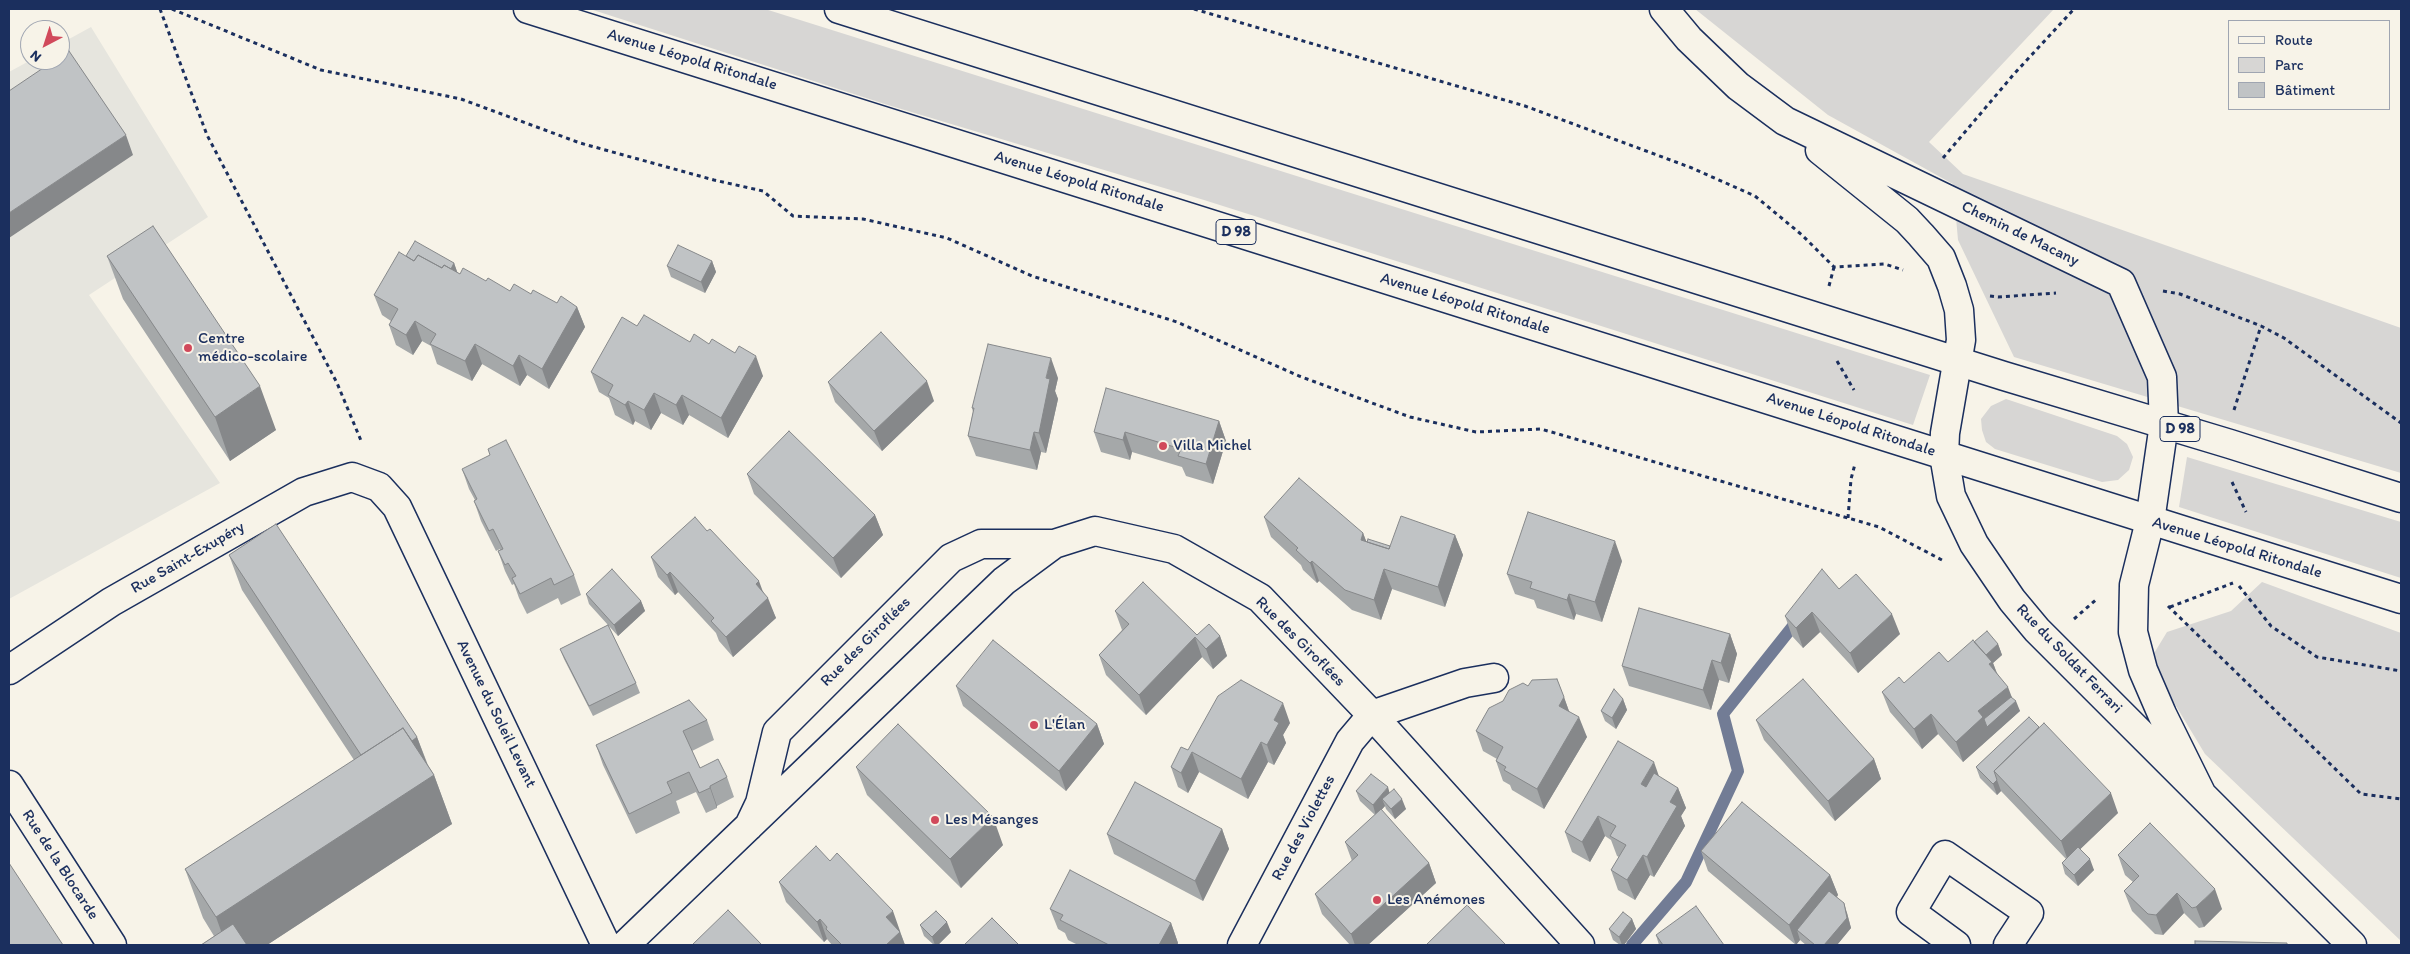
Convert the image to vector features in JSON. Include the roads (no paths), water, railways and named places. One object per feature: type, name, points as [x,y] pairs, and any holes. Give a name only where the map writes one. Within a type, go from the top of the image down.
[{"type":"main road","name":"Avenue Léopold Ritondale","points":[[528,9],[2401,599]]},
{"type":"main road","name":"D 98","points":[[839,9],[1958,362],[2401,498]]},
{"type":"main road","name":"Chemin de Macany","points":[[1664,9],[1689,39],[1738,86],[1785,121],[1907,220],[1941,258],[1959,310],[1962,340],[1958,362]]},
{"type":"main road","name":"Chemin de Macany","points":[[1785,121],[2121,282],[2162,377],[2164,424]]},
{"type":"main road","name":"Rue du Soldat Ferrari","points":[[1958,362],[1945,433],[1944,455],[1951,496],[1970,536],[2012,600],[2037,630],[2352,945]]},
{"type":"main road","name":"Rue du Soldat Ferrari","points":[[2164,424],[2150,521],[2134,585],[2133,632],[2143,670],[2162,714],[2202,795]]},
{"type":"main road","name":"Rue Saint-Exupéry","points":[[9,670],[111,602],[304,492],[352,477],[378,487]]},
{"type":"main road","name":"Avenue du Soleil Levant","points":[[378,487],[397,508],[606,945]]},
{"type":"main road","name":"Rue des Giroflées","points":[[749,826],[760,803],[777,732],[951,558],[981,544],[1054,544],[1095,531],[1174,549],[1260,598],[1372,715],[1580,945]]},
{"type":"main road","name":"Rue des Giroflées","points":[[625,945],[1004,581],[1054,544]]},
{"type":"main road","points":[[1372,715],[1466,683],[1494,678]]},
{"type":"main road","name":"Rue des Violettes","points":[[1242,945],[1350,741],[1372,715]]},
{"type":"main road","name":"Rue de la Blocarde","points":[[9,785],[112,945]]},
{"type":"main road","points":[[1956,945],[1911,912],[1945,855],[2029,914],[2008,945]]},
{"type":"waterway","points":[[1632,945],[1686,882],[1738,771],[1723,714],[1801,616]]},
{"type":"place","name":"Centre médico-scolaire","points":[[188,348]]},
{"type":"place","name":"Villa Michel","points":[[1163,446]]},
{"type":"place","name":"L'Élan","points":[[1034,725]]},
{"type":"place","name":"Les Mésanges","points":[[935,820]]},
{"type":"place","name":"Les Anémones","points":[[1377,900]]}]
